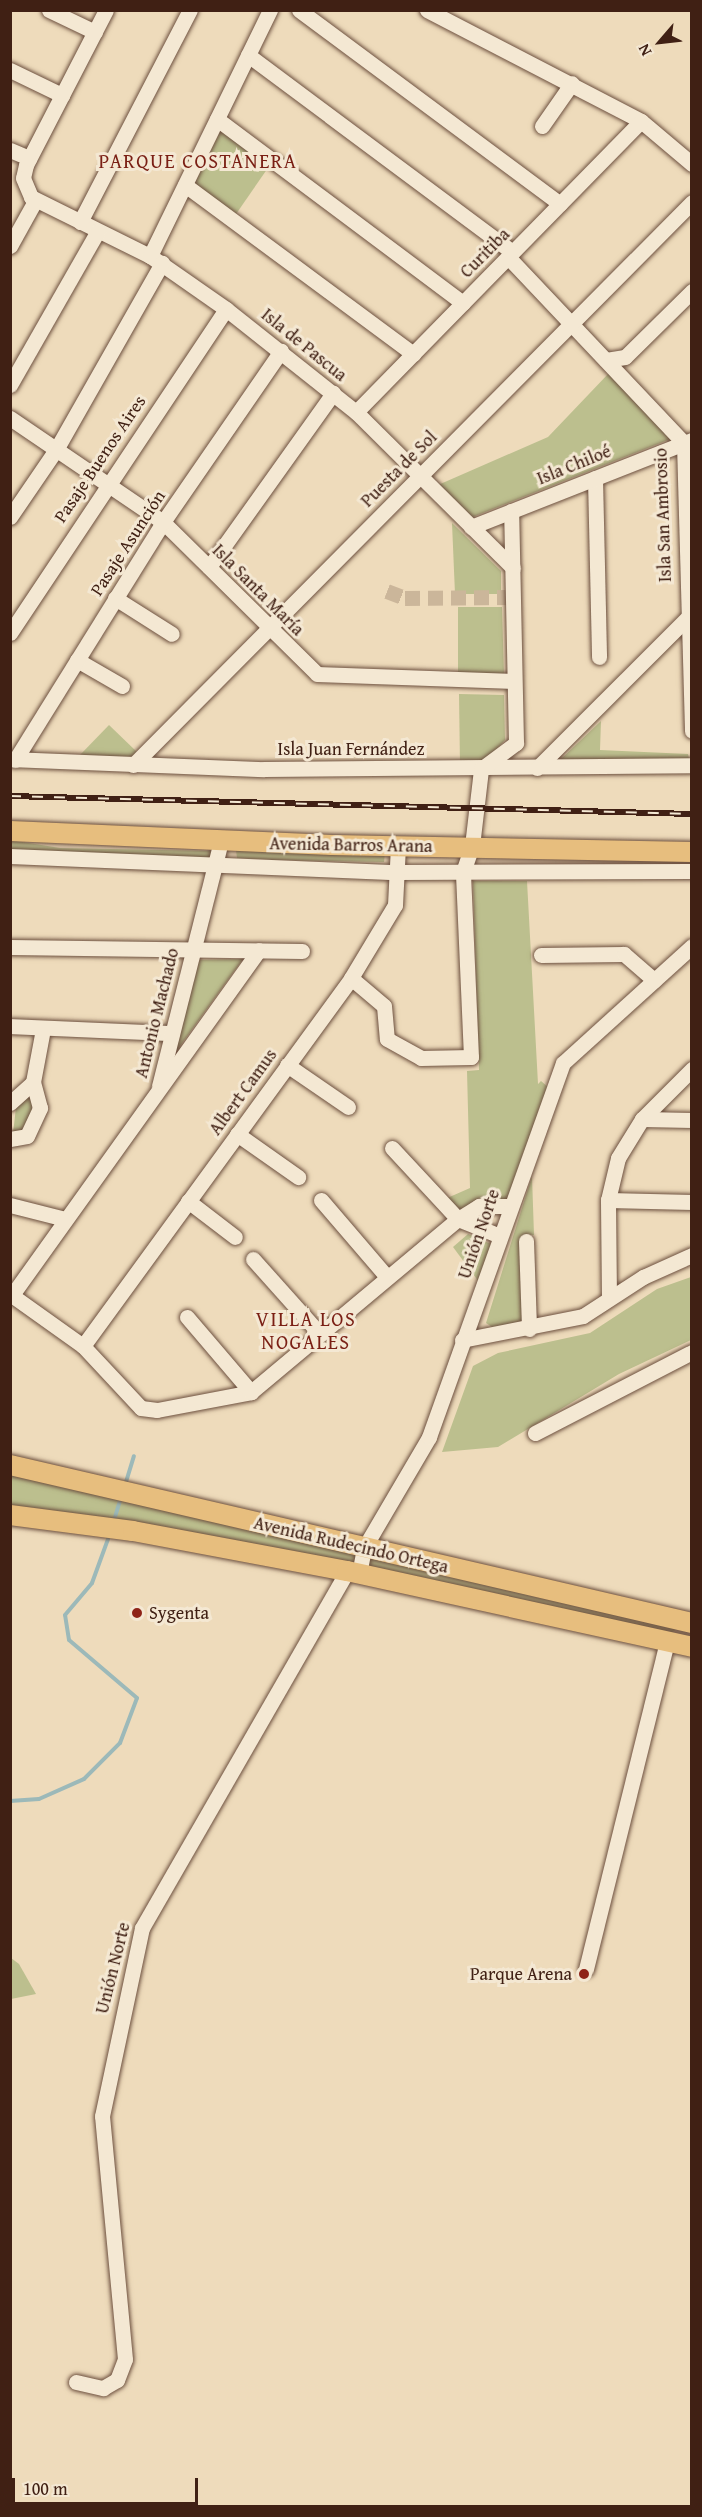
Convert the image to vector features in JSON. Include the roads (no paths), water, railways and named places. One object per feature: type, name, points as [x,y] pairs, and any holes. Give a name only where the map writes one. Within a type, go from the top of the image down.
[{"type":"main road","name":"Avenida Barros Arana","points":[[10,831],[221,842],[692,852]]},
{"type":"main road","name":"Avenida Rudecindo Ortega","points":[[10,1466],[692,1623]]},
{"type":"main road","name":"Avenida Rudecindo Ortega","points":[[10,1515],[133,1531],[353,1572],[692,1647]]},
{"type":"main road","points":[[667,1641],[692,1628]]},
{"type":"street","points":[[49,10],[95,32]]},
{"type":"street","points":[[11,242],[35,201],[24,185],[29,158],[106,10]]},
{"type":"street","points":[[80,222],[190,10]]},
{"type":"street","points":[[10,517],[57,448],[110,354],[156,260],[185,185],[270,10]]},
{"type":"street","points":[[299,10],[560,204]]},
{"type":"street","points":[[427,10],[572,83],[641,121],[692,164]]},
{"type":"street","name":"Isla San Ambrosio","points":[[248,55],[510,255],[606,360],[688,441],[688,617],[692,731]]},
{"type":"street","points":[[10,70],[62,95]]},
{"type":"street","points":[[542,126],[572,83]]},
{"type":"street","points":[[217,119],[463,303]]},
{"type":"street","name":"Curitiba","points":[[356,412],[641,121]]},
{"type":"street","points":[[10,150],[29,158]]},
{"type":"street","points":[[185,185],[413,354]]},
{"type":"street","name":"Isla de Pascua","points":[[35,201],[156,260],[281,351],[356,412],[513,568]]},
{"type":"street","name":"Puesta de Sol","points":[[134,765],[692,202]]},
{"type":"street","points":[[10,385],[98,231]]},
{"type":"street","points":[[606,360],[625,357],[692,291]]},
{"type":"street","name":"Pasaje Buenos Aires","points":[[10,633],[108,480],[226,309]]},
{"type":"street","name":"Pasaje Asunción","points":[[13,760],[163,522],[281,351]]},
{"type":"street","points":[[209,567],[333,393]]},
{"type":"street","name":"Isla Santa María","points":[[10,418],[108,480],[163,522],[312,672],[330,678],[514,681]]},
{"type":"street","name":"Isla Chiloé","points":[[471,527],[688,441]]},
{"type":"street","points":[[595,478],[599,657]]},
{"type":"street","points":[[351,978],[384,1006],[387,1039],[421,1058],[471,1057],[463,872],[472,846],[481,769],[516,743],[511,511]]},
{"type":"street","points":[[115,598],[172,634]]},
{"type":"street","points":[[537,768],[688,617]]},
{"type":"street","points":[[77,660],[122,686]]},
{"type":"street","name":"Isla Juan Fernández","points":[[13,760],[134,765],[481,769],[692,765]]},
{"type":"street","name":"Antonio Machado","points":[[11,1294],[156,1095],[221,842]]},
{"type":"street","name":"Albert Camus","points":[[83,1346],[351,978],[395,905],[398,846]]},
{"type":"street","name":"Avenida Barros Arana","points":[[10,856],[215,867],[396,872],[692,871]]},
{"type":"street","name":"Unión Norte","points":[[76,2382],[104,2388],[117,2380],[125,2359],[102,2116],[140,1934],[353,1572],[364,1548],[429,1437],[509,1206],[563,1063],[692,946]]},
{"type":"street","points":[[10,947],[302,951]]},
{"type":"street","points":[[156,1095],[259,950]]},
{"type":"street","points":[[541,955],[624,954],[654,980]]},
{"type":"street","points":[[10,1026],[172,1033]]},
{"type":"street","points":[[10,1139],[27,1136],[40,1108],[33,1082],[43,1029]]},
{"type":"street","points":[[287,1065],[348,1107]]},
{"type":"street","points":[[609,1298],[608,1200],[618,1158],[642,1119],[692,1068]]},
{"type":"street","points":[[10,1103],[33,1082]]},
{"type":"street","points":[[642,1119],[692,1120]]},
{"type":"street","points":[[237,1134],[298,1177]]},
{"type":"street","points":[[392,1148],[458,1219],[500,1236]]},
{"type":"street","points":[[321,1200],[387,1277]]},
{"type":"street","points":[[608,1200],[692,1202]]},
{"type":"street","points":[[188,1201],[235,1236]]},
{"type":"street","points":[[10,1205],[65,1219]]},
{"type":"street","points":[[11,1294],[83,1346],[141,1408],[157,1410],[251,1392],[458,1219],[479,1206],[509,1206]]},
{"type":"street","points":[[526,1240],[530,1329]]},
{"type":"street","points":[[462,1340],[530,1329],[583,1316],[609,1298],[692,1255]]},
{"type":"street","points":[[254,1259],[320,1334]]},
{"type":"street","points":[[187,1317],[251,1392]]},
{"type":"street","points":[[535,1433],[692,1352]]},
{"type":"street","points":[[586,1969],[667,1641]]},
{"type":"waterway","points":[[126,1482],[134,1456]]},
{"type":"waterway","points":[[115,1517],[120,1501]]},
{"type":"waterway","points":[[10,1801],[39,1799],[84,1779],[120,1743],[137,1698],[69,1640],[65,1615],[92,1583],[108,1539]]},
{"type":"tunnel","points":[[387,591],[405,598],[514,597]]},
{"type":"railway","points":[[10,796],[692,814]]},
{"type":"place","name":"Sygenta","points":[[137,1613]]},
{"type":"place","name":"Parque Arena","points":[[584,1974]]},
{"type":"district","name":"PARQUE COSTANERA","points":[[198,160]]},
{"type":"district","name":"VILLA LOS NOGALES","points":[[306,1330]]}]
